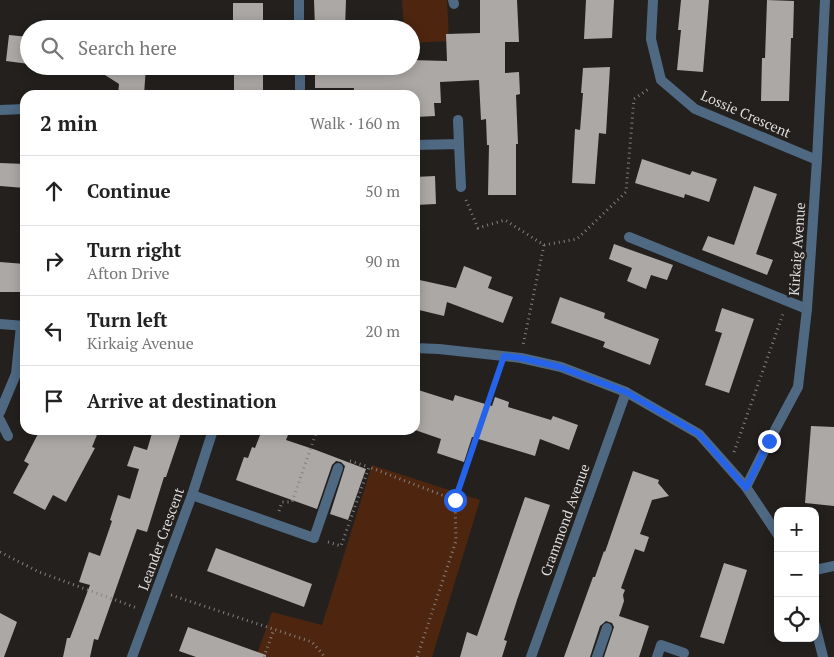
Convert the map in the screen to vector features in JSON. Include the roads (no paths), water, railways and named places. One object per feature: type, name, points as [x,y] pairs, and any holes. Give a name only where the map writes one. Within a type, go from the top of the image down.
[{"type":"street","points":[[299,0],[299,20]]},
{"type":"street","name":"Lossie Crescent","points":[[653,0],[651,39],[661,80],[695,109],[817,160]]},
{"type":"street","name":"Kirkaig Avenue","points":[[746,488],[798,387],[807,310],[817,160],[824,0]]},
{"type":"street","points":[[300,75],[300,90]]},
{"type":"street","points":[[0,110],[20,109]]},
{"type":"street","points":[[458,120],[460,187]]},
{"type":"street","points":[[420,145],[458,144]]},
{"type":"street","points":[[629,238],[807,310]]},
{"type":"street","points":[[0,324],[20,326]]},
{"type":"street","points":[[0,412],[16,374],[20,347]]},
{"type":"street","points":[[420,348],[521,358],[560,367],[626,392],[699,434],[746,488],[774,529]]},
{"type":"street","name":"Crammond Avenue","points":[[531,657],[626,392]]},
{"type":"street","points":[[0,420],[8,436]]},
{"type":"street","name":"Leander Crescent","points":[[132,657],[192,495],[211,435]]},
{"type":"street","points":[[192,495],[314,538],[338,468]]},
{"type":"street","points":[[819,569],[834,566]]},
{"type":"street","points":[[597,657],[607,628]]},
{"type":"street","points":[[819,641],[823,657]]},
{"type":"street","points":[[657,657],[661,645],[684,653]]}]
